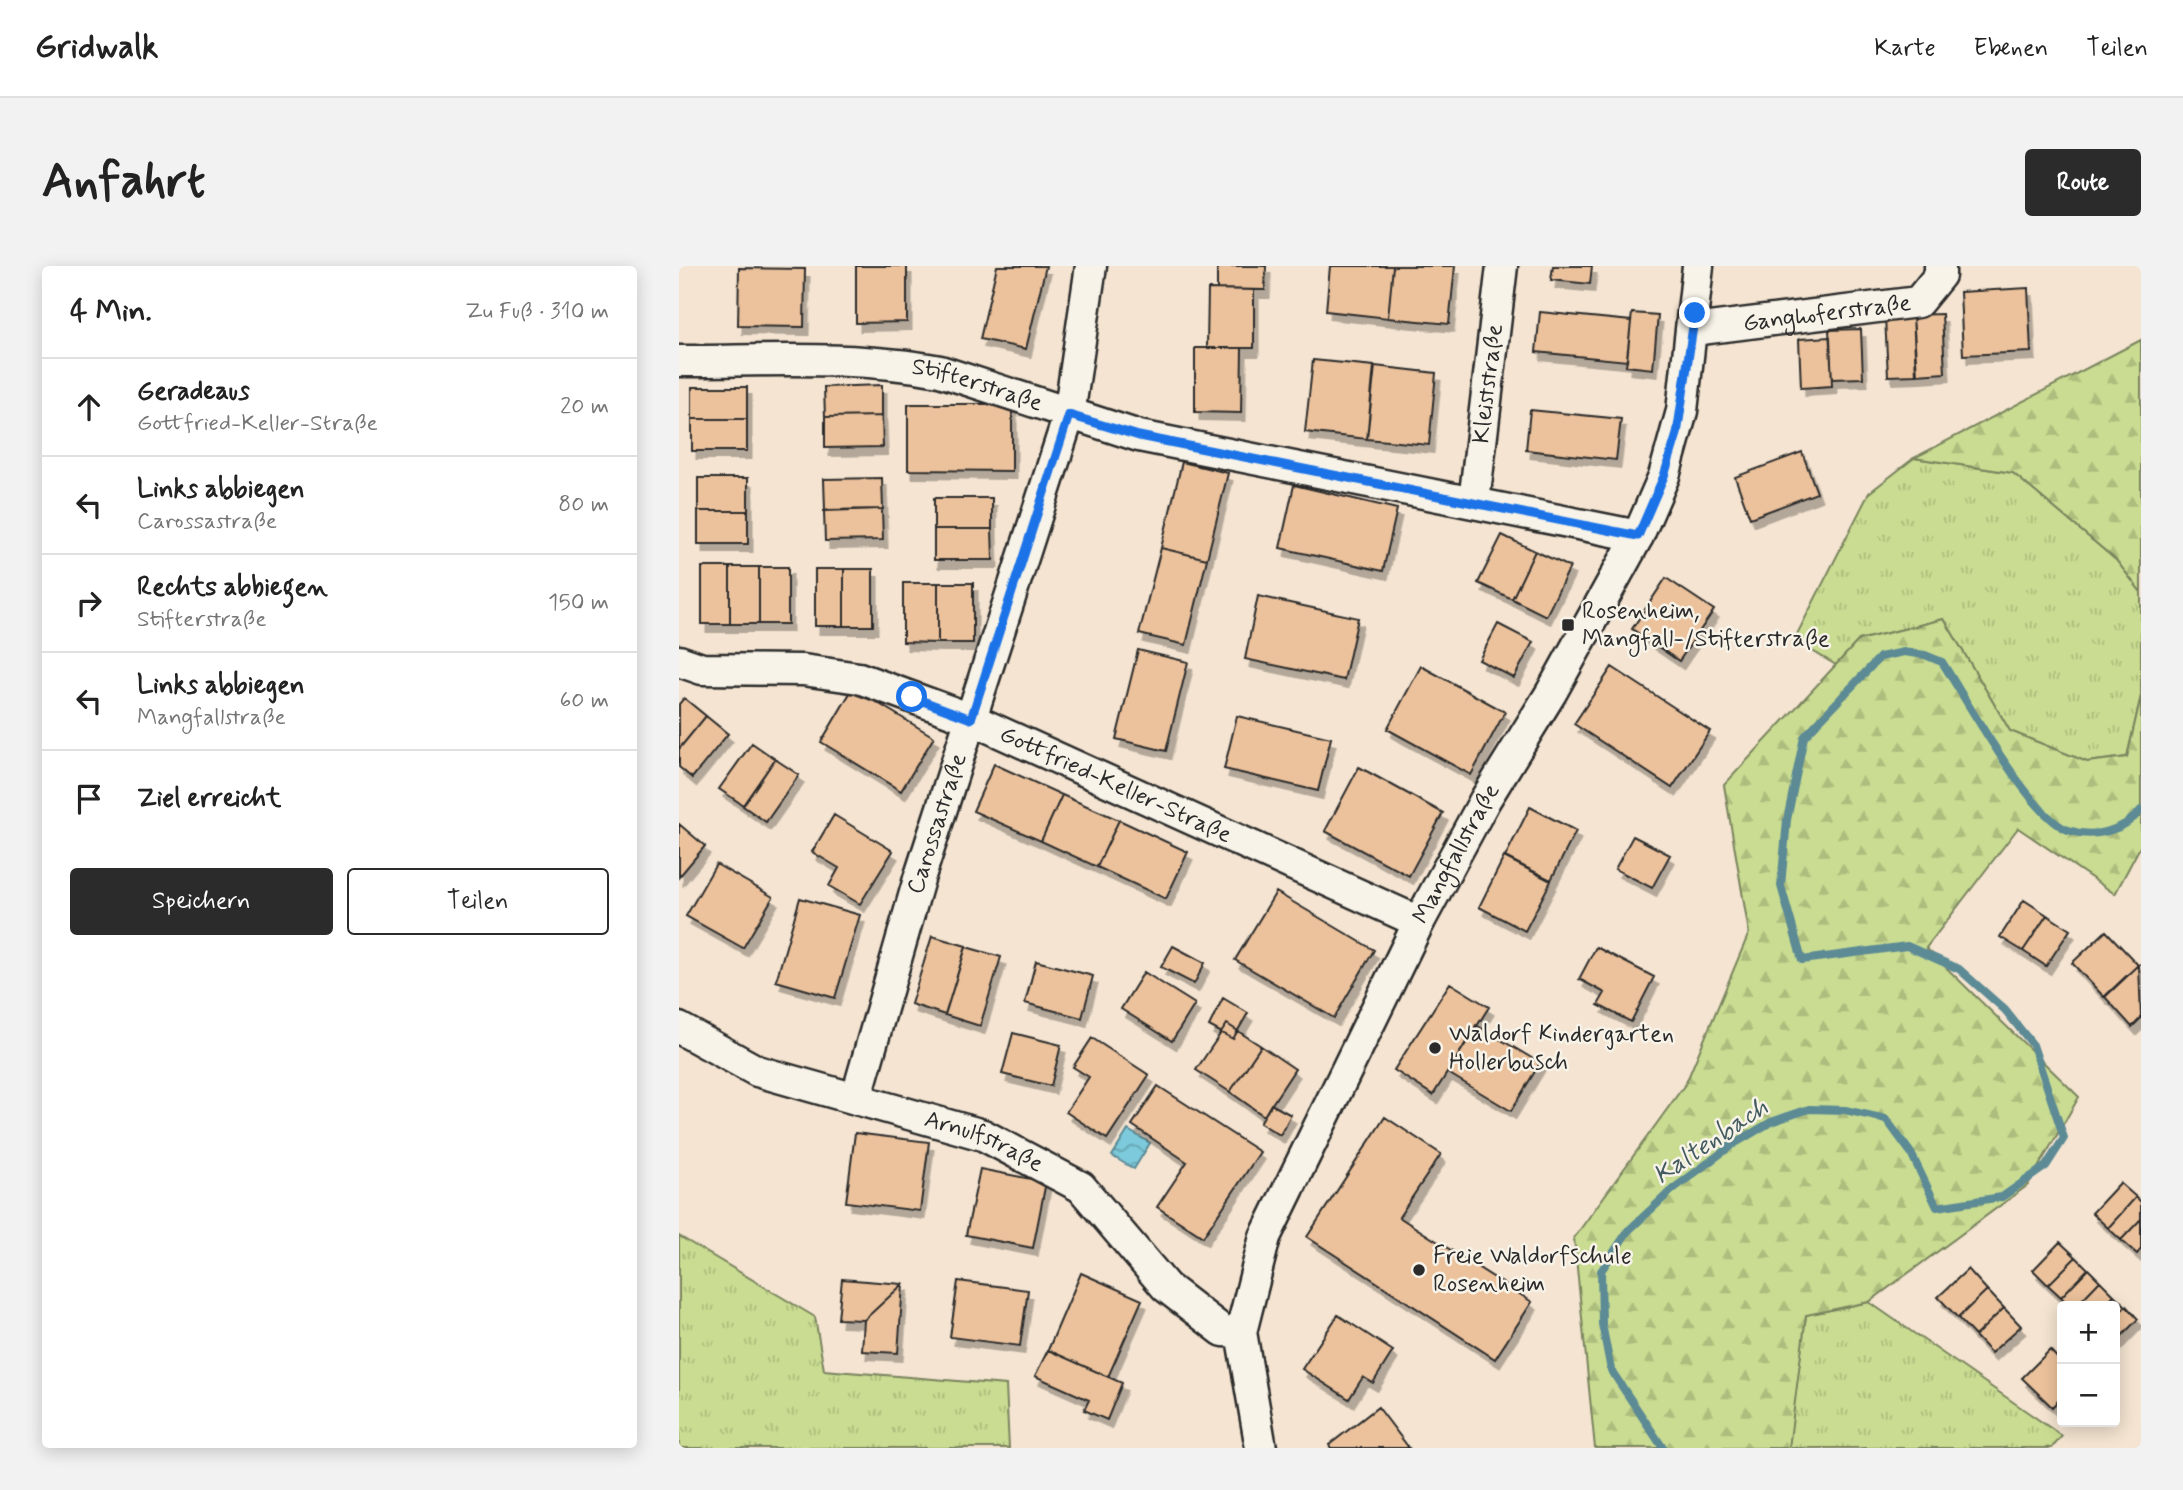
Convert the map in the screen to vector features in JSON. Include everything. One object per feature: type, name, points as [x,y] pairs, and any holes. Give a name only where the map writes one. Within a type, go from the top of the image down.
[{"type":"street","name":"Carossastraße","points":[[856,1099],[919,879],[1069,415],[1091,266]]},
{"type":"street","name":"Kleiststraße","points":[[1475,502],[1502,266]]},
{"type":"street","name":"Mangfallstraße","points":[[1261,1448],[1241,1332],[1265,1237],[1419,922],[1485,800],[1551,693],[1638,536],[1664,476],[1677,434],[1693,330],[1698,266]]},
{"type":"street","name":"Ganghoferstraße","points":[[1693,330],[1918,302],[1940,275],[1940,266]]},
{"type":"street","name":"Stifterstraße","points":[[679,361],[858,361],[907,365],[951,374],[1139,436],[1638,536]]},
{"type":"street","name":"Gottfried-Keller-Straße","points":[[679,661],[702,669],[803,670],[859,678],[971,719],[1419,922]]},
{"type":"street","name":"Arnulfstraße","points":[[679,1028],[757,1071],[983,1135],[1081,1186],[1166,1287],[1223,1331],[1241,1332]]},
{"type":"green space","points":[[2141,340],[2141,592],[2116,560],[2013,473],[1914,458]]},
{"type":"green space","points":[[1914,458],[2013,473],[2116,560],[2141,592],[2141,696],[2127,757],[2087,762],[2010,731],[1944,619],[1859,640],[1836,665],[1794,640],[1869,493]]},
{"type":"green space","points":[[1944,619],[2010,731],[2087,762],[2127,757],[2141,696],[2141,845],[2115,894],[2018,828],[1926,948],[2079,1097],[2028,1185],[1869,1302],[1806,1315],[1789,1448],[1595,1448],[1574,1238],[1686,1083],[1749,933],[1724,785],[1859,640]]},
{"type":"green space","points":[[679,1236],[815,1317],[824,1370],[1006,1385],[1009,1448],[679,1448]]},
{"type":"green space","points":[[1869,1302],[2062,1436],[2052,1448],[1788,1448],[1806,1315]]},
{"type":"water","points":[[1128,1130],[1150,1143],[1134,1169],[1112,1156]]},
{"type":"building","points":[[856,266],[907,266],[907,322],[856,323]]},
{"type":"building","points":[[997,266],[1046,266],[1026,349],[980,339]]},
{"type":"building","points":[[1217,266],[1266,266],[1265,290],[1217,289]]},
{"type":"building","points":[[1330,266],[1393,266],[1388,318],[1326,311]]},
{"type":"building","points":[[1393,266],[1455,266],[1449,324],[1388,318]]},
{"type":"building","points":[[1553,266],[1592,266],[1590,284],[1551,280]]},
{"type":"building","points":[[739,268],[805,269],[804,327],[738,326]]},
{"type":"building","points":[[2028,288],[2031,352],[1963,355],[1960,292]]},
{"type":"building","points":[[1208,289],[1254,290],[1254,348],[1207,348]]},
{"type":"building","points":[[1540,312],[1631,321],[1627,361],[1536,352]]},
{"type":"building","points":[[1632,313],[1658,315],[1653,369],[1626,366]]},
{"type":"building","points":[[1942,314],[1945,373],[1917,375],[1913,315]]},
{"type":"building","points":[[1913,315],[1916,375],[1888,376],[1885,317]]},
{"type":"building","points":[[1861,329],[1863,378],[1832,379],[1829,330]]},
{"type":"building","points":[[1830,337],[1832,386],[1801,388],[1799,339]]},
{"type":"building","points":[[1195,348],[1242,348],[1241,413],[1195,412]]},
{"type":"building","points":[[1313,360],[1374,366],[1367,439],[1305,432]]},
{"type":"building","points":[[1375,366],[1436,373],[1429,445],[1367,439]]},
{"type":"building","points":[[882,385],[882,416],[825,417],[824,387]]},
{"type":"building","points":[[692,387],[747,387],[747,419],[692,419]]},
{"type":"building","points":[[908,404],[1012,404],[1012,471],[908,470]]},
{"type":"building","points":[[1530,410],[1621,419],[1616,460],[1526,450]]},
{"type":"building","points":[[882,416],[883,447],[825,448],[825,417]]},
{"type":"building","points":[[692,419],[747,419],[747,451],[692,451]]},
{"type":"building","points":[[1802,452],[1817,493],[1750,518],[1735,477]]},
{"type":"building","points":[[1182,462],[1228,473],[1207,559],[1161,548]]},
{"type":"building","points":[[698,478],[748,478],[748,511],[698,511]]},
{"type":"building","points":[[882,478],[883,509],[825,510],[824,479]]},
{"type":"building","points":[[1294,485],[1397,509],[1383,571],[1280,548]]},
{"type":"building","points":[[934,498],[992,498],[992,529],[934,529]]},
{"type":"building","points":[[882,509],[883,540],[825,541],[824,511]]},
{"type":"building","points":[[698,511],[748,511],[748,544],[698,544]]},
{"type":"building","points":[[934,529],[992,529],[993,560],[934,560]]},
{"type":"building","points":[[1502,535],[1535,551],[1512,599],[1478,583]]},
{"type":"building","points":[[1161,548],[1207,559],[1186,645],[1139,634]]},
{"type":"building","points":[[1535,551],[1570,567],[1546,616],[1512,599]]},
{"type":"building","points":[[702,567],[730,567],[730,624],[702,624]]},
{"type":"building","points":[[730,567],[759,567],[759,624],[730,624]]},
{"type":"building","points":[[759,567],[788,567],[788,624],[759,624]]},
{"type":"building","points":[[815,569],[844,569],[844,626],[815,626]]},
{"type":"building","points":[[844,569],[873,569],[873,626],[844,626]]},
{"type":"building","points":[[1666,578],[1714,610],[1679,661],[1632,629]]},
{"type":"building","points":[[903,583],[938,583],[938,643],[903,642]]},
{"type":"building","points":[[938,583],[973,583],[973,643],[938,643]]},
{"type":"building","points":[[1258,596],[1358,618],[1344,680],[1245,659]]},
{"type":"building","points":[[1498,624],[1533,642],[1514,678],[1479,660]]},
{"type":"building","points":[[1138,650],[1188,662],[1166,751],[1116,739]]},
{"type":"building","points":[[1421,666],[1505,712],[1471,775],[1387,729]]},
{"type":"building","points":[[1612,667],[1710,731],[1672,788],[1574,724]]},
{"type":"building","points":[[853,688],[934,737],[901,791],[821,742]]},
{"type":"building","points":[[684,698],[706,716],[679,749],[679,704]]},
{"type":"building","points":[[706,716],[728,734],[692,778],[679,767],[679,749]]},
{"type":"building","points":[[1237,716],[1331,738],[1318,791],[1224,769]]},
{"type":"building","points":[[752,743],[775,759],[743,805],[719,789]]},
{"type":"building","points":[[775,759],[799,775],[766,822],[743,806]]},
{"type":"building","points":[[994,764],[1062,795],[1041,841],[973,811]]},
{"type":"building","points":[[1359,767],[1443,813],[1409,876],[1325,831]]},
{"type":"building","points":[[1062,795],[1119,820],[1097,867],[1041,841]]},
{"type":"building","points":[[1530,807],[1576,831],[1551,880],[1505,857]]},
{"type":"building","points":[[834,815],[893,851],[860,904],[829,886],[839,868],[812,852]]},
{"type":"building","points":[[1119,820],[1188,852],[1166,899],[1097,867]]},
{"type":"building","points":[[679,824],[705,846],[679,877]]},
{"type":"building","points":[[1633,836],[1670,855],[1652,888],[1615,869]]},
{"type":"building","points":[[1504,857],[1551,881],[1525,931],[1479,907]]},
{"type":"building","points":[[716,864],[773,897],[743,948],[686,916]]},
{"type":"building","points":[[1276,892],[1374,950],[1334,1018],[1235,960]]},
{"type":"building","points":[[800,898],[860,915],[835,998],[776,981]]},
{"type":"building","points":[[2024,900],[2047,915],[2023,951],[2000,937]]},
{"type":"building","points":[[2047,915],[2070,930],[2046,966],[2023,951]]},
{"type":"building","points":[[2106,931],[2138,965],[2104,997],[2072,963]]},
{"type":"building","points":[[932,936],[966,946],[945,1015],[911,1004]]},
{"type":"building","points":[[1173,946],[1205,963],[1194,984],[1161,967]]},
{"type":"building","points":[[966,947],[1001,957],[980,1026],[945,1015]]},
{"type":"building","points":[[1596,947],[1654,977],[1631,1022],[1598,1005],[1605,993],[1579,979]]},
{"type":"building","points":[[1036,961],[1093,976],[1082,1018],[1025,1003]]},
{"type":"building","points":[[2139,965],[2141,1018],[2132,1027],[2105,997]]},
{"type":"building","points":[[1144,972],[1195,1004],[1172,1041],[1121,1009]]},
{"type":"building","name":"Waldorf Kindergarten Hollerbusch","points":[[1450,983],[1489,1007],[1433,1095],[1394,1070]]},
{"type":"building","points":[[1223,998],[1248,1013],[1233,1039],[1209,1026]]},
{"type":"building","points":[[1227,1024],[1261,1046],[1230,1092],[1196,1070]]},
{"type":"building","points":[[1476,1025],[1540,1063],[1511,1111],[1448,1073]]},
{"type":"building","points":[[1013,1033],[1061,1045],[1051,1086],[1002,1074]]},
{"type":"building","points":[[1092,1038],[1149,1075],[1107,1139],[1066,1112],[1089,1077],[1073,1067]]},
{"type":"building","points":[[1261,1046],[1295,1069],[1264,1116],[1230,1092]]},
{"type":"building","points":[[1158,1086],[1260,1152],[1203,1237],[1157,1207],[1187,1162],[1132,1125]]},
{"type":"building","points":[[1271,1104],[1291,1115],[1280,1135],[1260,1123]]},
{"type":"building","name":"Freie Waldorfschule Rosenheim","points":[[1385,1117],[1441,1154],[1399,1217],[1532,1302],[1495,1359],[1307,1237]]},
{"type":"building","points":[[855,1133],[929,1142],[920,1211],[846,1202]]},
{"type":"building","points":[[980,1169],[1046,1182],[1033,1248],[966,1235]]},
{"type":"building","points":[[2120,1183],[2136,1197],[2108,1228],[2092,1213]]},
{"type":"building","points":[[2136,1197],[2141,1202],[2141,1219],[2121,1240],[2108,1228]]},
{"type":"building","points":[[2141,1219],[2141,1249],[2137,1254],[2121,1240]]},
{"type":"building","points":[[2060,1242],[2076,1257],[2048,1285],[2033,1270]]},
{"type":"building","points":[[2076,1257],[2088,1269],[2061,1297],[2048,1285]]},
{"type":"building","points":[[1968,1269],[1987,1290],[1958,1318],[1938,1297]]},
{"type":"building","points":[[2088,1269],[2100,1281],[2081,1301],[2065,1301],[2061,1297]]},
{"type":"building","points":[[1081,1273],[1142,1300],[1108,1377],[1048,1350]]},
{"type":"building","points":[[842,1279],[903,1284],[864,1320],[838,1319]]},
{"type":"building","points":[[958,1281],[1028,1290],[1020,1346],[950,1337]]},
{"type":"building","points":[[2100,1281],[2114,1295],[2108,1301],[2081,1301]]},
{"type":"building","points":[[903,1284],[898,1353],[862,1351],[864,1320]]},
{"type":"building","points":[[1987,1290],[2004,1308],[1975,1336],[1958,1318]]},
{"type":"building","points":[[2114,1295],[2126,1306],[2120,1312],[2120,1301],[2108,1301]]},
{"type":"building","points":[[2126,1306],[2138,1319],[2120,1338],[2120,1312]]},
{"type":"building","points":[[2004,1308],[2021,1326],[1991,1353],[1975,1336]]},
{"type":"building","points":[[1338,1315],[1393,1351],[1373,1383],[1363,1377],[1349,1399],[1302,1369]]},
{"type":"building","points":[[1048,1350],[1122,1383],[1107,1420],[1084,1410],[1089,1400],[1035,1376]]},
{"type":"building","points":[[2050,1350],[2057,1358],[2057,1402],[2052,1407],[2022,1378]]},
{"type":"building","points":[[1378,1407],[1409,1448],[1331,1448],[1329,1445]]},
{"type":"waterway","name":"Kaltenbach","points":[[1663,1448],[1611,1370],[1602,1324],[1601,1271],[1628,1231],[1673,1189],[1732,1145],[1771,1122],[1809,1109],[1845,1110],[1886,1119],[1911,1153],[1937,1207],[2002,1197],[2046,1166],[2064,1138],[2033,1045],[2005,1010],[1959,969],[1907,946],[1802,960],[1781,886],[1787,820],[1804,737],[1880,657],[1904,652],[1925,655],[1942,662],[2000,755],[2036,803],[2053,820],[2078,833],[2098,833],[2117,828],[2141,810]]},
{"type":"place","name":"Rosenheim, Mangfall-/Stifterstraße","points":[[1568,625]]},
{"type":"place","name":"Waldorf Kindergarten Hollerbusch","points":[[1435,1048]]},
{"type":"place","name":"Freie Waldorfschule Rosenheim","points":[[1419,1270]]},
{"type":"route","points":[[912,697],[971,719],[1069,415],[1139,436],[1346,475],[1638,536],[1664,476],[1677,434],[1689,369],[1695,313]]}]
